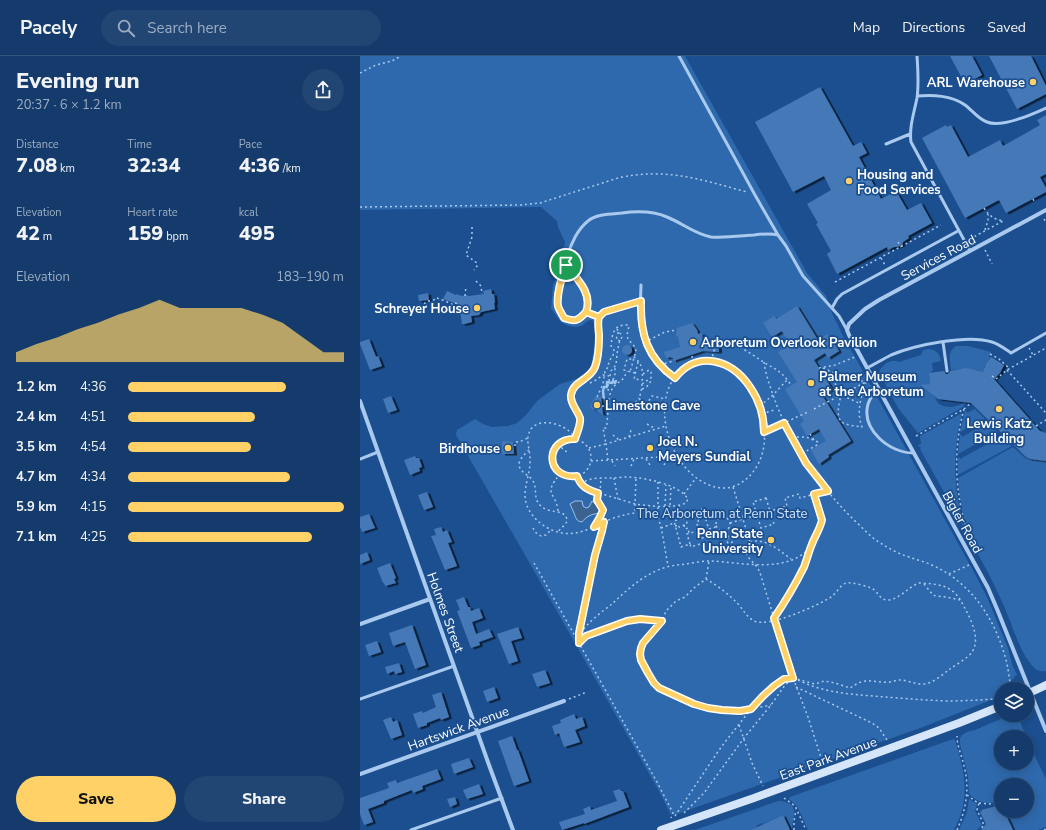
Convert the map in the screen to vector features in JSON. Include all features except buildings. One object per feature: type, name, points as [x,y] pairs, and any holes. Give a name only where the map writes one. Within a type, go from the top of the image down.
[{"type":"main road","points":[[1034,691],[1046,685]]},
{"type":"main road","name":"East Park Avenue","points":[[661,830],[960,723],[994,705]]},
{"type":"street","name":"Services Road","points":[[847,330],[849,324],[875,302],[1046,210]]},
{"type":"street","name":"Bigler Road","points":[[847,330],[852,343],[988,588],[1025,682]]},
{"type":"street","name":"Holmes Street","points":[[360,401],[513,830]]},
{"type":"street","points":[[360,624],[430,599]]},
{"type":"street","name":"Hartswick Avenue","points":[[360,774],[564,701]]},
{"type":"street","name":"Bigler Road","points":[[1034,704],[1046,731]]},
{"type":"lane","points":[[679,56],[754,194],[803,276],[839,316],[847,330]]},
{"type":"lane","points":[[917,56],[917,96],[911,124],[911,142],[970,251]]},
{"type":"lane","points":[[917,96],[935,95],[951,98],[964,104],[977,116],[987,122],[997,124],[1012,121],[1046,108]]},
{"type":"lane","points":[[886,144],[910,134]]},
{"type":"lane","points":[[566,265],[584,288],[588,298],[588,308],[586,312],[579,319],[572,321],[564,318],[558,307],[558,295],[561,278],[566,265],[567,256],[578,232],[588,221],[596,217],[609,214],[643,212],[659,214],[697,232],[712,237],[767,234],[778,235]]},
{"type":"lane","points":[[832,308],[840,296],[958,231]]},
{"type":"lane","points":[[641,285],[640,315],[644,336]]},
{"type":"lane","points":[[580,382],[591,374],[595,367],[598,351],[599,317],[604,312],[641,301]]},
{"type":"lane","points":[[586,312],[599,317]]},
{"type":"lane","points":[[867,368],[900,352],[924,345],[958,340],[983,340],[993,342],[1011,353],[1046,334]]},
{"type":"lane","points":[[943,342],[947,371]]},
{"type":"lane","points":[[877,388],[868,403],[867,408],[870,425],[874,433],[885,444],[894,449],[907,453],[913,453]]},
{"type":"lane","points":[[360,459],[378,452]]},
{"type":"lane","points":[[360,699],[454,666]]},
{"type":"lane","points":[[411,830],[502,798]]},
{"type":"path","points":[[360,73],[376,65],[392,61],[401,56]]},
{"type":"path","points":[[360,208],[520,205],[540,203],[628,175],[652,173],[687,176],[754,194]]},
{"type":"path","points":[[1033,199],[1035,203]]},
{"type":"path","points":[[964,242],[1003,221],[998,220],[988,214],[984,208]]},
{"type":"path","points":[[985,230],[988,214]]},
{"type":"path","points":[[835,282],[942,225]]},
{"type":"path","points":[[472,227],[472,237],[466,255],[477,263],[474,270]]},
{"type":"path","points":[[976,236],[979,239]]},
{"type":"path","points":[[898,242],[901,247]]},
{"type":"path","points":[[985,251],[992,264]]},
{"type":"path","points":[[881,258],[887,269]]},
{"type":"path","points":[[476,280],[481,286],[482,294]]},
{"type":"path","points":[[465,296],[466,286]]},
{"type":"path","points":[[424,314],[424,303],[437,299],[455,306],[459,312],[461,312]]},
{"type":"path","points":[[456,303],[458,304],[458,309]]},
{"type":"path","points":[[597,397],[603,384],[608,362],[614,354],[614,350],[611,346],[613,333],[617,328],[625,324],[629,326],[627,334],[628,339],[635,346],[636,353],[630,372]]},
{"type":"path","points":[[617,328],[618,335],[616,340],[621,341]]},
{"type":"path","points":[[645,341],[665,332],[677,330]]},
{"type":"path","points":[[618,332],[622,335]]},
{"type":"path","points":[[613,380],[622,335]]},
{"type":"path","points":[[644,336],[653,356],[660,365],[675,378]]},
{"type":"path","points":[[711,361],[716,341],[723,341],[736,345],[764,362],[782,374],[791,385]]},
{"type":"path","points":[[992,376],[996,379],[1010,368],[1046,348]]},
{"type":"path","points":[[990,354],[1010,368]]},
{"type":"path","points":[[692,356],[694,363]]},
{"type":"path","points":[[602,406],[618,408],[631,407],[639,398],[642,389],[643,374],[638,361],[634,357]]},
{"type":"path","points":[[634,357],[627,359],[624,370],[635,373]]},
{"type":"path","points":[[819,368],[844,362],[855,357]]},
{"type":"path","points":[[660,365],[673,360]]},
{"type":"path","points":[[703,360],[711,361],[725,365],[739,374],[750,387],[762,414],[764,446],[761,457],[752,473],[746,479],[733,487],[714,487],[702,482],[685,468],[670,444],[666,426],[666,399],[675,378],[684,368],[694,363],[703,360]]},
{"type":"path","points":[[638,361],[634,379],[642,380]]},
{"type":"path","points":[[608,362],[612,364]]},
{"type":"path","points":[[764,362],[773,395],[784,423],[806,463],[849,516],[881,544],[902,555],[934,566],[948,574],[969,590],[988,615],[1004,653],[1010,682]]},
{"type":"path","points":[[609,381],[611,370],[615,366],[619,365]]},
{"type":"path","points":[[823,368],[852,379],[867,382]]},
{"type":"path","points":[[642,389],[650,383],[652,378],[649,370],[643,374]]},
{"type":"path","points":[[828,370],[841,395],[859,403]]},
{"type":"path","points":[[1007,370],[1046,413]]},
{"type":"path","points":[[608,460],[603,428],[606,428],[607,425],[611,391],[624,378],[627,371]]},
{"type":"path","points":[[585,379],[588,382],[591,382],[598,379],[602,375],[609,376]]},
{"type":"path","points":[[642,384],[652,378]]},
{"type":"path","points":[[759,406],[773,395],[787,380]]},
{"type":"path","points":[[575,439],[580,421],[578,413],[572,404],[571,397],[573,389],[580,382]]},
{"type":"path","points":[[814,409],[867,382]]},
{"type":"path","points":[[841,395],[838,410],[840,422],[862,427],[859,403],[867,382]]},
{"type":"path","points":[[608,384],[608,390],[611,391]]},
{"type":"path","points":[[639,398],[643,404],[646,405],[652,396],[666,399]]},
{"type":"path","points":[[916,436],[964,409],[971,403]]},
{"type":"path","points":[[964,409],[959,434],[957,477],[961,511],[971,544]]},
{"type":"path","points":[[762,414],[774,410]]},
{"type":"path","points":[[764,432],[808,412]]},
{"type":"path","points":[[1036,426],[1046,420]]},
{"type":"path","points":[[575,439],[572,434],[562,427],[544,422],[534,426],[531,429],[528,438],[527,444],[530,459],[525,494],[527,507],[538,521],[551,530],[567,534],[578,533],[613,518],[635,513],[636,478]]},
{"type":"path","points":[[647,424],[654,429]]},
{"type":"path","points":[[589,448],[666,426]]},
{"type":"path","points":[[629,437],[631,430]]},
{"type":"path","points":[[801,454],[817,445],[818,442],[814,440],[810,434]]},
{"type":"path","points":[[613,435],[619,440]]},
{"type":"path","points":[[792,437],[814,440]]},
{"type":"path","points":[[515,446],[515,442],[528,438]]},
{"type":"path","points":[[575,439],[581,441],[589,448],[591,461],[590,466],[586,471],[577,476],[571,477],[560,474],[555,468],[552,455],[554,449],[559,443],[563,440],[575,439]]},
{"type":"path","points":[[559,443],[566,452],[570,451]]},
{"type":"path","points":[[529,450],[522,457],[519,464],[522,471],[528,475],[534,483],[535,498],[539,505],[547,510],[564,514],[567,519],[566,524],[558,532]]},
{"type":"path","points":[[591,461],[677,456]]},
{"type":"path","points":[[664,465],[668,457]]},
{"type":"path","points":[[645,458],[650,465]]},
{"type":"path","points":[[631,466],[634,459]]},
{"type":"path","points":[[611,460],[615,466]]},
{"type":"path","points":[[558,512],[558,507],[551,490],[552,484],[560,474]]},
{"type":"path","points":[[577,476],[579,482],[583,486],[589,490],[635,504],[670,506],[686,503],[688,500],[688,497],[671,487],[658,482],[636,478],[602,478],[585,481],[583,486]]},
{"type":"path","points":[[594,527],[603,510],[598,503],[597,498],[602,478]]},
{"type":"path","points":[[614,478],[618,499]]},
{"type":"path","points":[[684,494],[696,478]]},
{"type":"path","points":[[658,482],[658,516],[668,566]]},
{"type":"path","points":[[665,506],[666,485]]},
{"type":"path","points":[[670,506],[671,487]]},
{"type":"path","points":[[733,487],[750,542]]},
{"type":"path","points":[[730,523],[787,506],[785,498],[799,494],[800,498],[828,491]]},
{"type":"path","points":[[774,619],[791,593],[821,525],[822,520],[814,494]]},
{"type":"path","points":[[766,498],[774,524],[761,528],[757,515],[753,502],[766,498]]},
{"type":"path","points":[[679,505],[683,518]]},
{"type":"path","points":[[690,544],[681,547],[674,521],[700,512],[700,510],[703,509]]},
{"type":"path","points":[[700,512],[703,514],[704,518],[705,517],[711,536],[702,538]]},
{"type":"path","points":[[695,514],[699,524],[697,525],[698,528],[696,529],[697,531],[698,533],[700,539],[702,538],[704,543],[691,547],[687,534],[697,531]]},
{"type":"path","points":[[717,527],[716,522],[720,517],[724,516],[727,517],[730,523],[729,528],[726,530]]},
{"type":"path","points":[[661,528],[675,525],[679,525],[679,527],[687,524],[686,517]]},
{"type":"path","points":[[698,520],[704,518]]},
{"type":"path","points":[[579,643],[579,633],[595,555],[604,522]]},
{"type":"path","points":[[684,525],[685,529],[688,528],[690,534]]},
{"type":"path","points":[[709,529],[717,527],[720,530],[726,530]]},
{"type":"path","points":[[533,528],[535,532],[541,536],[548,534],[551,530]]},
{"type":"path","points":[[726,530],[729,538]]},
{"type":"path","points":[[792,560],[763,542],[755,540],[750,542],[746,547],[746,552],[761,576],[796,687],[808,717],[823,764]]},
{"type":"path","points":[[579,643],[582,633],[590,623],[615,601],[642,578],[668,566],[708,561],[765,565],[792,560],[806,552],[811,546]]},
{"type":"path","points":[[708,561],[706,579],[666,611],[662,621],[643,643],[640,654],[641,660],[654,683],[659,688],[694,704],[708,708],[740,711],[771,705]]},
{"type":"path","points":[[534,563],[673,813],[671,818]]},
{"type":"path","points":[[948,574],[971,564]]},
{"type":"path","points":[[675,816],[717,753],[751,709],[774,686],[784,679],[794,678],[815,684],[824,681],[850,688],[862,682],[870,681],[888,682],[900,680],[924,684],[942,675],[962,661],[972,652],[974,647],[975,633],[968,614],[955,594],[947,587],[942,585],[915,585],[902,594],[890,600],[886,600],[881,598],[872,589],[857,584],[847,583],[824,601],[788,618],[774,619],[764,623],[755,622],[729,595],[706,579]]},
{"type":"path","points":[[924,584],[933,595],[946,596],[960,601]]},
{"type":"path","points":[[576,644],[586,636],[627,621],[640,619],[662,621]]},
{"type":"path","points":[[794,678],[808,685],[836,693],[907,699],[994,702]]},
{"type":"path","points":[[683,814],[704,793],[785,685],[794,678]]},
{"type":"path","points":[[796,687],[872,723],[879,728],[887,740]]},
{"type":"path","points":[[564,701],[587,692]]},
{"type":"path","points":[[739,725],[752,763],[763,786]]},
{"type":"path","points":[[956,830],[964,812],[967,795],[966,777],[957,736]]},
{"type":"path","points":[[967,795],[979,803],[994,803]]},
{"type":"path","points":[[784,798],[792,803],[797,809],[806,830]]},
{"type":"path","points":[[979,803],[977,810],[984,825],[980,830]]},
{"type":"path","points":[[794,830],[794,821],[797,809]]},
{"type":"green space","name":"The Arboretum at Penn State","points":[[360,56],[685,56],[807,273],[826,296],[843,336],[987,597],[1008,648],[1012,664],[1017,675],[1010,682],[994,682],[994,699],[923,727],[671,815],[659,791],[456,435],[457,430],[475,419],[492,427],[508,426],[517,423],[526,415],[537,401],[560,384],[583,377],[591,366],[596,339],[595,325],[592,320],[587,321],[578,327],[571,327],[559,320],[551,309],[553,285],[558,274],[565,242],[558,227],[557,221],[541,207],[360,210]]},
{"type":"green space","points":[[956,346],[968,346],[991,352],[990,358],[984,368],[987,371],[985,373],[969,369],[951,370],[950,354]]},
{"type":"green space","points":[[928,349],[937,352],[941,361],[932,363],[933,371],[929,374],[930,382],[932,384],[920,386],[935,397],[938,403],[942,406],[952,407],[965,403],[963,407],[918,433],[898,408],[879,372],[887,363],[893,361],[899,362],[921,355],[923,350]]},
{"type":"green space","points":[[975,409],[985,419],[960,432],[965,411],[967,413]]},
{"type":"green space","points":[[962,413],[955,457],[955,472],[958,501],[965,530],[920,449],[921,448],[918,446],[921,444],[920,436]]},
{"type":"green space","points":[[988,422],[998,432],[958,454],[960,435],[962,435],[962,437]]},
{"type":"green space","points":[[1002,436],[1012,446],[958,475],[958,457],[960,459]]},
{"type":"green space","points":[[1013,447],[1027,459],[1033,461],[1033,459],[1046,461],[1046,671],[1039,671],[1034,668],[1021,649],[1008,615],[969,534],[960,496],[958,478]]},
{"type":"green space","points":[[994,722],[1020,722],[1023,730],[994,730],[994,770],[1034,770],[1034,754],[1046,779],[1046,827],[1038,830],[1013,830],[1007,818],[1034,818],[1034,778],[994,778],[994,802],[982,802],[969,794],[968,776],[960,744],[960,738],[967,732]]},
{"type":"green space","points":[[953,739],[955,740],[964,774],[965,785],[963,807],[954,830],[808,830],[798,809],[789,799],[790,797]]},
{"type":"green space","points":[[969,799],[977,804],[975,811],[982,825],[977,830],[959,830],[967,812]]},
{"type":"green space","points":[[778,801],[788,803],[794,810],[792,830],[790,830],[783,815],[756,826],[758,830],[695,830]]},
{"type":"shaded area","points":[[575,501],[582,501],[583,506],[586,508],[589,507],[592,501],[600,508],[600,512],[588,516],[582,522],[578,521],[570,504]]},
{"type":"waterway","points":[[604,401],[604,387],[607,387],[607,382],[612,383],[613,381],[615,383],[616,381]]},
{"type":"place","name":"ARL Warehouse","points":[[1033,82]]},
{"type":"place","name":"Housing and Food Services","points":[[849,181]]},
{"type":"place","name":"Schreyer House","points":[[477,308]]},
{"type":"place","name":"Arboretum Overlook Pavilion","points":[[693,342]]},
{"type":"place","name":"Palmer Museum at the Arboretum","points":[[811,383]]},
{"type":"place","name":"Limestone Cave","points":[[597,405]]},
{"type":"place","name":"Lewis Katz Building","points":[[999,409]]},
{"type":"place","name":"Birdhouse","points":[[508,448]]},
{"type":"place","name":"Joel N. Meyers Sundial","points":[[650,448]]},
{"type":"place","name":"Penn State University","points":[[771,540]]},
{"type":"route","points":[[566,265],[561,278],[558,295],[558,307],[564,318],[572,321],[579,319],[586,312],[599,317],[604,312],[641,301],[640,315],[644,339],[657,362],[675,378],[687,366],[703,360],[716,361],[736,372],[747,383],[756,398],[762,414],[764,432],[784,423],[806,463],[828,491],[814,494],[822,520],[821,525],[791,593],[774,618],[793,678],[784,679],[774,686],[751,709],[740,711],[708,708],[694,704],[659,688],[648,673],[641,660],[640,654],[643,643],[662,621],[640,619],[627,621],[586,636],[579,643],[579,633],[595,555],[604,522],[594,527],[603,510],[597,500],[598,493],[583,486],[579,482],[577,476],[571,477],[560,474],[555,468],[552,455],[554,449],[563,440],[575,439],[580,424],[580,417],[572,404],[571,394],[575,386],[591,374],[595,367],[598,351],[599,317],[586,312],[588,308],[588,298],[584,288],[566,265]]}]
